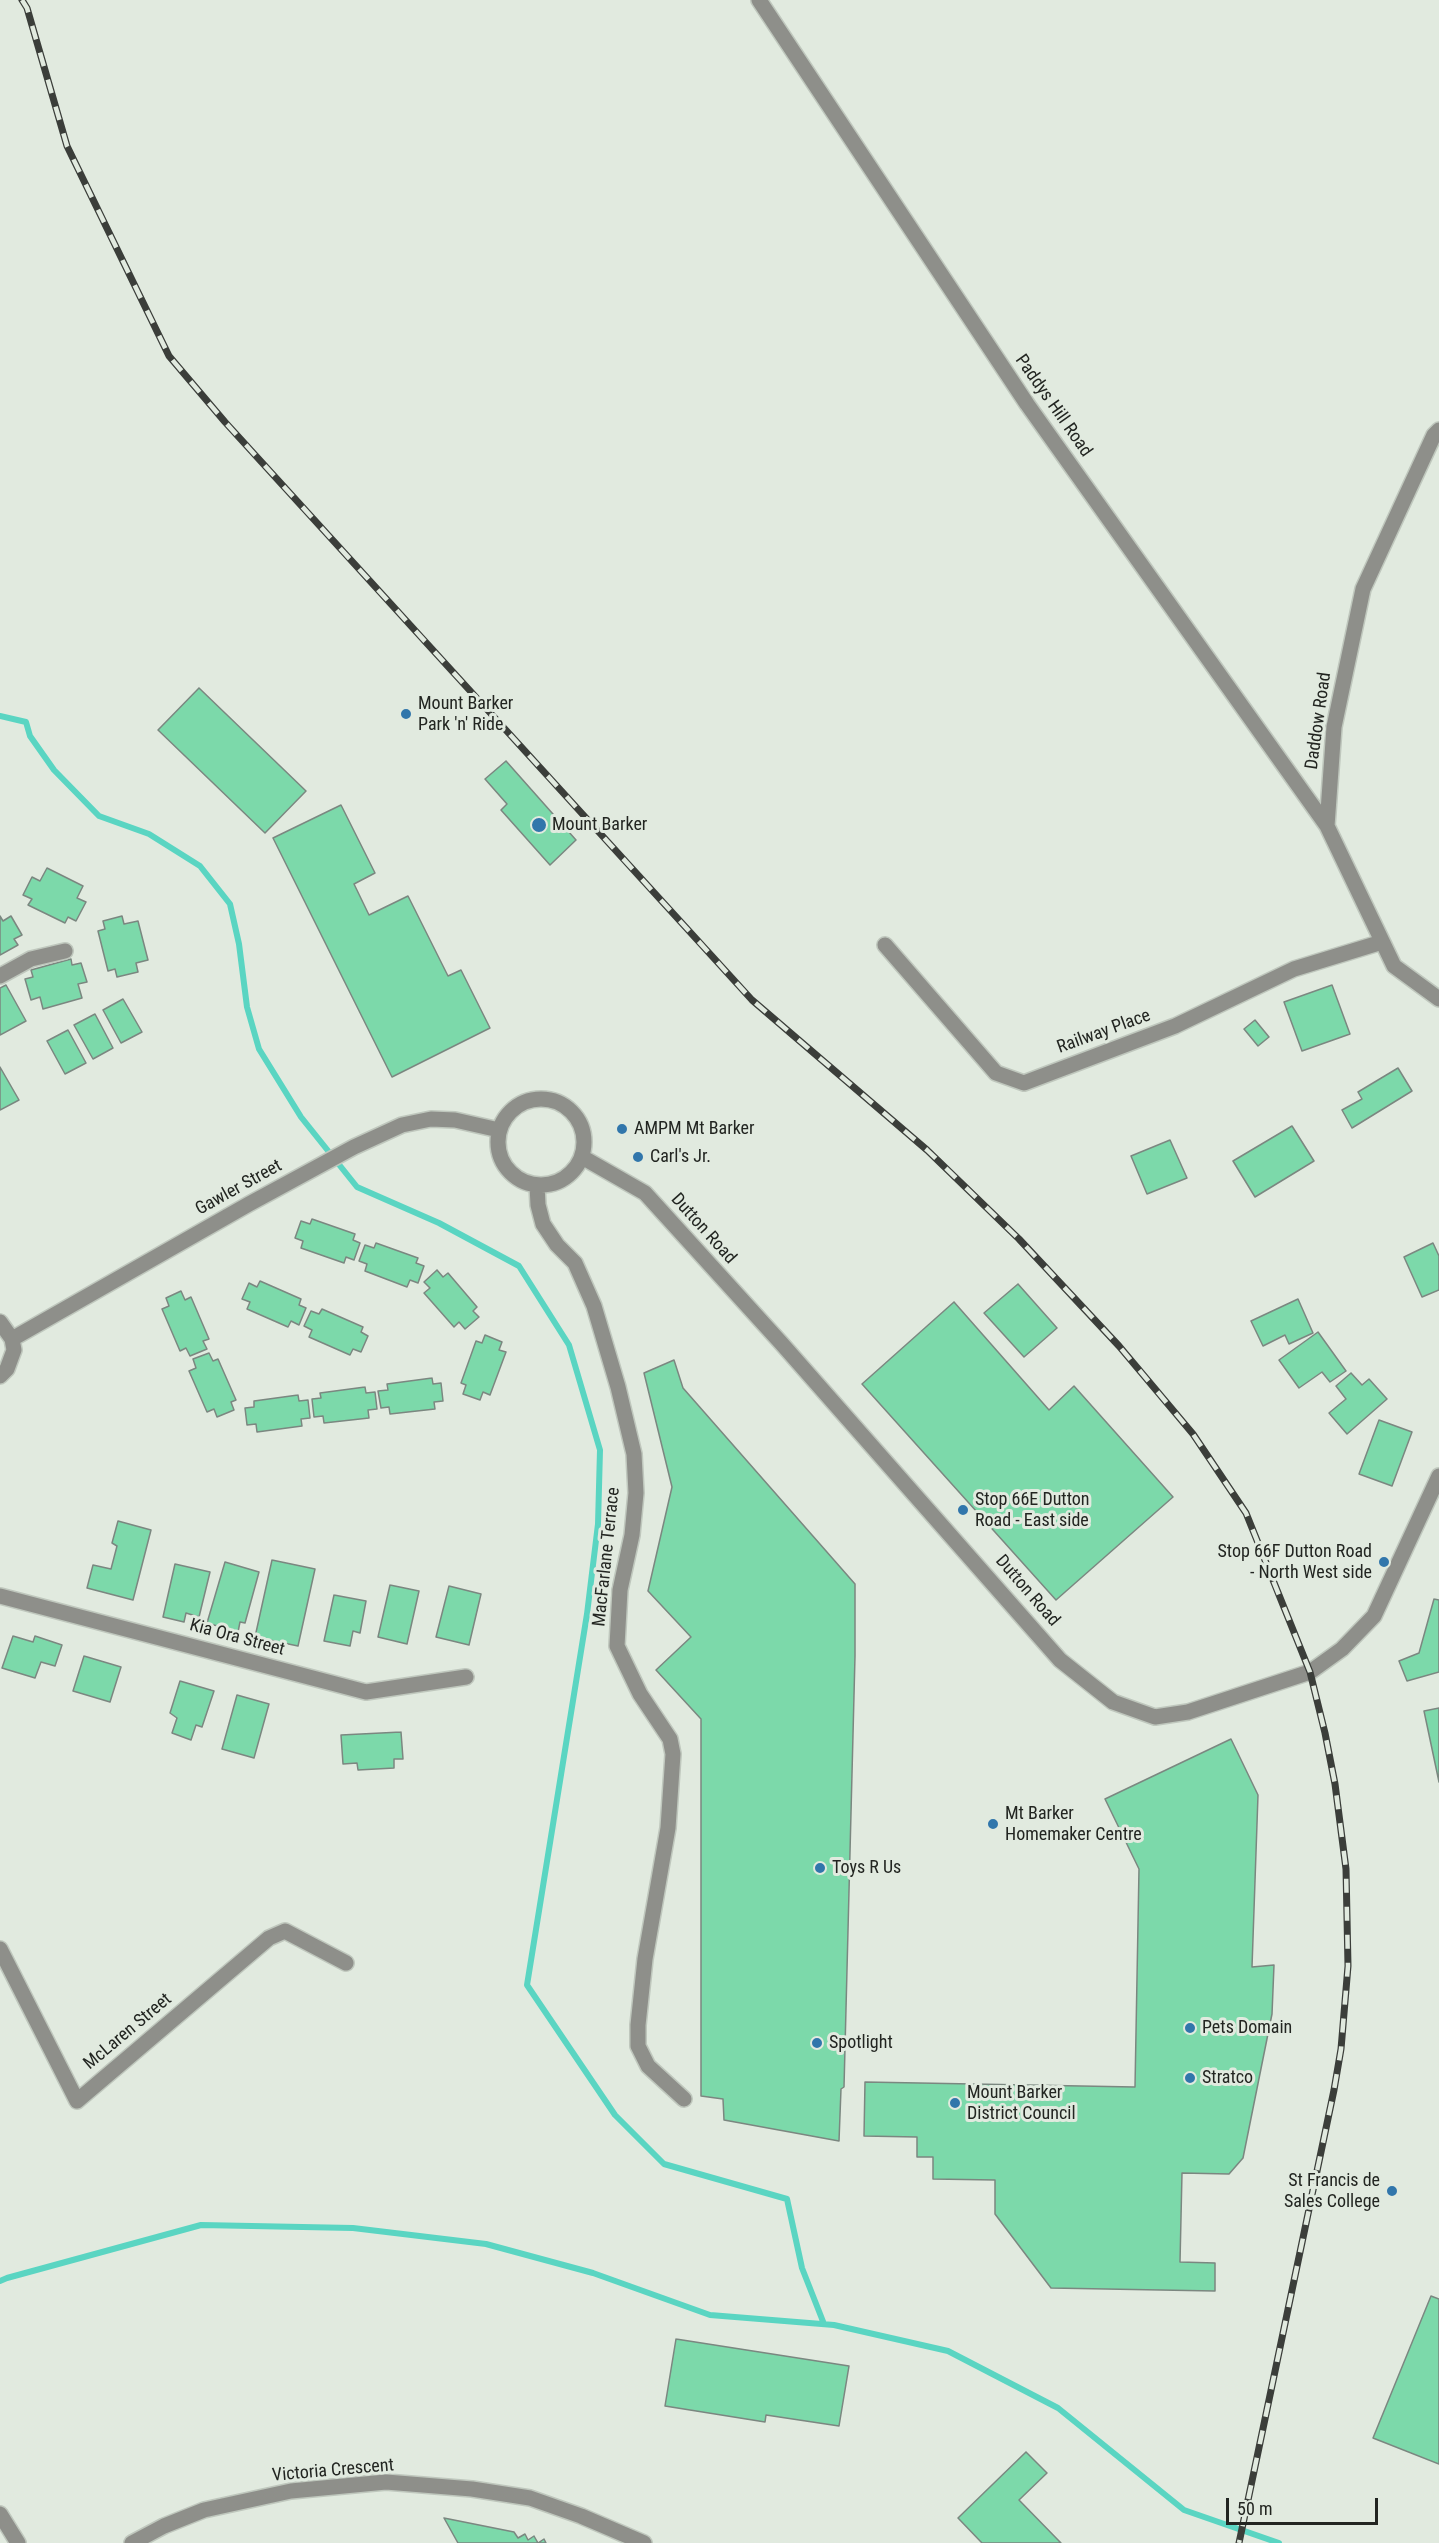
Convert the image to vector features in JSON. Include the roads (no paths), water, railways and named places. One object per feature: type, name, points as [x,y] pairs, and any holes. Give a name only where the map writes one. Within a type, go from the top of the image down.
[{"type":"street","name":"Paddys Hill Road","points":[[759,0],[1027,404],[1327,826]]},
{"type":"street","name":"Daddow Road","points":[[1439,430],[1434,435],[1363,589],[1334,727],[1327,826],[1394,966],[1439,999]]},
{"type":"street","name":"Railway Place","points":[[885,945],[996,1073],[1024,1083],[1175,1026],[1294,969],[1382,942]]},
{"type":"street","points":[[0,976],[31,959],[64,951]]},
{"type":"street","points":[[536,1099],[557,1102],[569,1109],[581,1125],[585,1144],[582,1157],[568,1177],[553,1184],[525,1183],[505,1166],[498,1149],[499,1130],[503,1120],[517,1106],[536,1099]]},
{"type":"street","name":"Gawler Street","points":[[12,1339],[238,1210],[354,1147],[402,1125],[431,1119],[455,1120],[499,1130]]},
{"type":"street","name":"Dutton Road","points":[[582,1157],[645,1193],[798,1361],[1060,1660],[1113,1702],[1155,1717],[1188,1712],[1301,1675],[1318,1666],[1342,1649],[1374,1616],[1439,1476]]},
{"type":"street","name":"MacFarlane Terrace","points":[[537,1185],[538,1205],[543,1224],[557,1245],[575,1263],[594,1306],[618,1387],[634,1454],[636,1493],[632,1535],[620,1590],[617,1646],[640,1694],[670,1739],[673,1754],[668,1828],[645,1959],[638,2046],[648,2066],[684,2099]]},
{"type":"street","points":[[0,1322],[12,1339],[14,1350],[11,1362],[0,1376]]},
{"type":"street","name":"Kia Ora Street","points":[[0,1596],[366,1692],[466,1677]]},
{"type":"street","name":"McLaren Street","points":[[0,1949],[77,2101],[269,1938],[285,1931],[346,1963]]},
{"type":"street","name":"Victoria Crescent","points":[[132,2543],[164,2526],[204,2510],[291,2491],[386,2482],[472,2489],[530,2498],[581,2516],[644,2543]]},
{"type":"street","points":[[0,2514],[18,2543]]},
{"type":"waterway","points":[[0,716],[26,722],[30,736],[54,770],[99,816],[149,834],[200,866],[230,904],[239,944],[247,1007],[259,1049],[301,1117],[357,1187],[439,1223],[519,1266],[569,1345],[600,1450],[598,1524],[587,1614],[527,1985],[615,2115],[664,2164],[787,2199],[802,2268],[824,2324]]},
{"type":"waterway","points":[[0,2281],[201,2225],[353,2228],[486,2244],[593,2273],[710,2315],[834,2325],[948,2351],[1058,2408],[1184,2510],[1279,2543]]},
{"type":"railway","points":[[22,0],[27,8],[67,146],[169,356],[225,422],[752,1000],[927,1150],[1019,1239],[1119,1346],[1193,1434],[1246,1513],[1310,1672],[1325,1733],[1335,1784],[1346,1869],[1348,1966],[1341,2049],[1334,2090],[1239,2543]]},
{"type":"place","name":"Mount Barker Park 'n' Ride","points":[[406,714]]},
{"type":"place","name":"Mount Barker","points":[[539,825]]},
{"type":"place","name":"AMPM Mt Barker","points":[[622,1129]]},
{"type":"place","name":"Carl's Jr.","points":[[638,1157]]},
{"type":"place","name":"Stop 66E Dutton Road - East side","points":[[963,1510]]},
{"type":"place","name":"Stop 66F Dutton Road - North West side","points":[[1384,1562]]},
{"type":"place","name":"Mt Barker Homemaker Centre","points":[[993,1824]]},
{"type":"place","name":"Toys R Us","points":[[820,1868]]},
{"type":"place","name":"Pets Domain","points":[[1190,2028]]},
{"type":"place","name":"Spotlight","points":[[817,2043]]},
{"type":"place","name":"Stratco","points":[[1190,2078]]},
{"type":"place","name":"Mount Barker District Council","points":[[955,2103]]},
{"type":"place","name":"St Francis de Sales College","points":[[1392,2191]]}]
